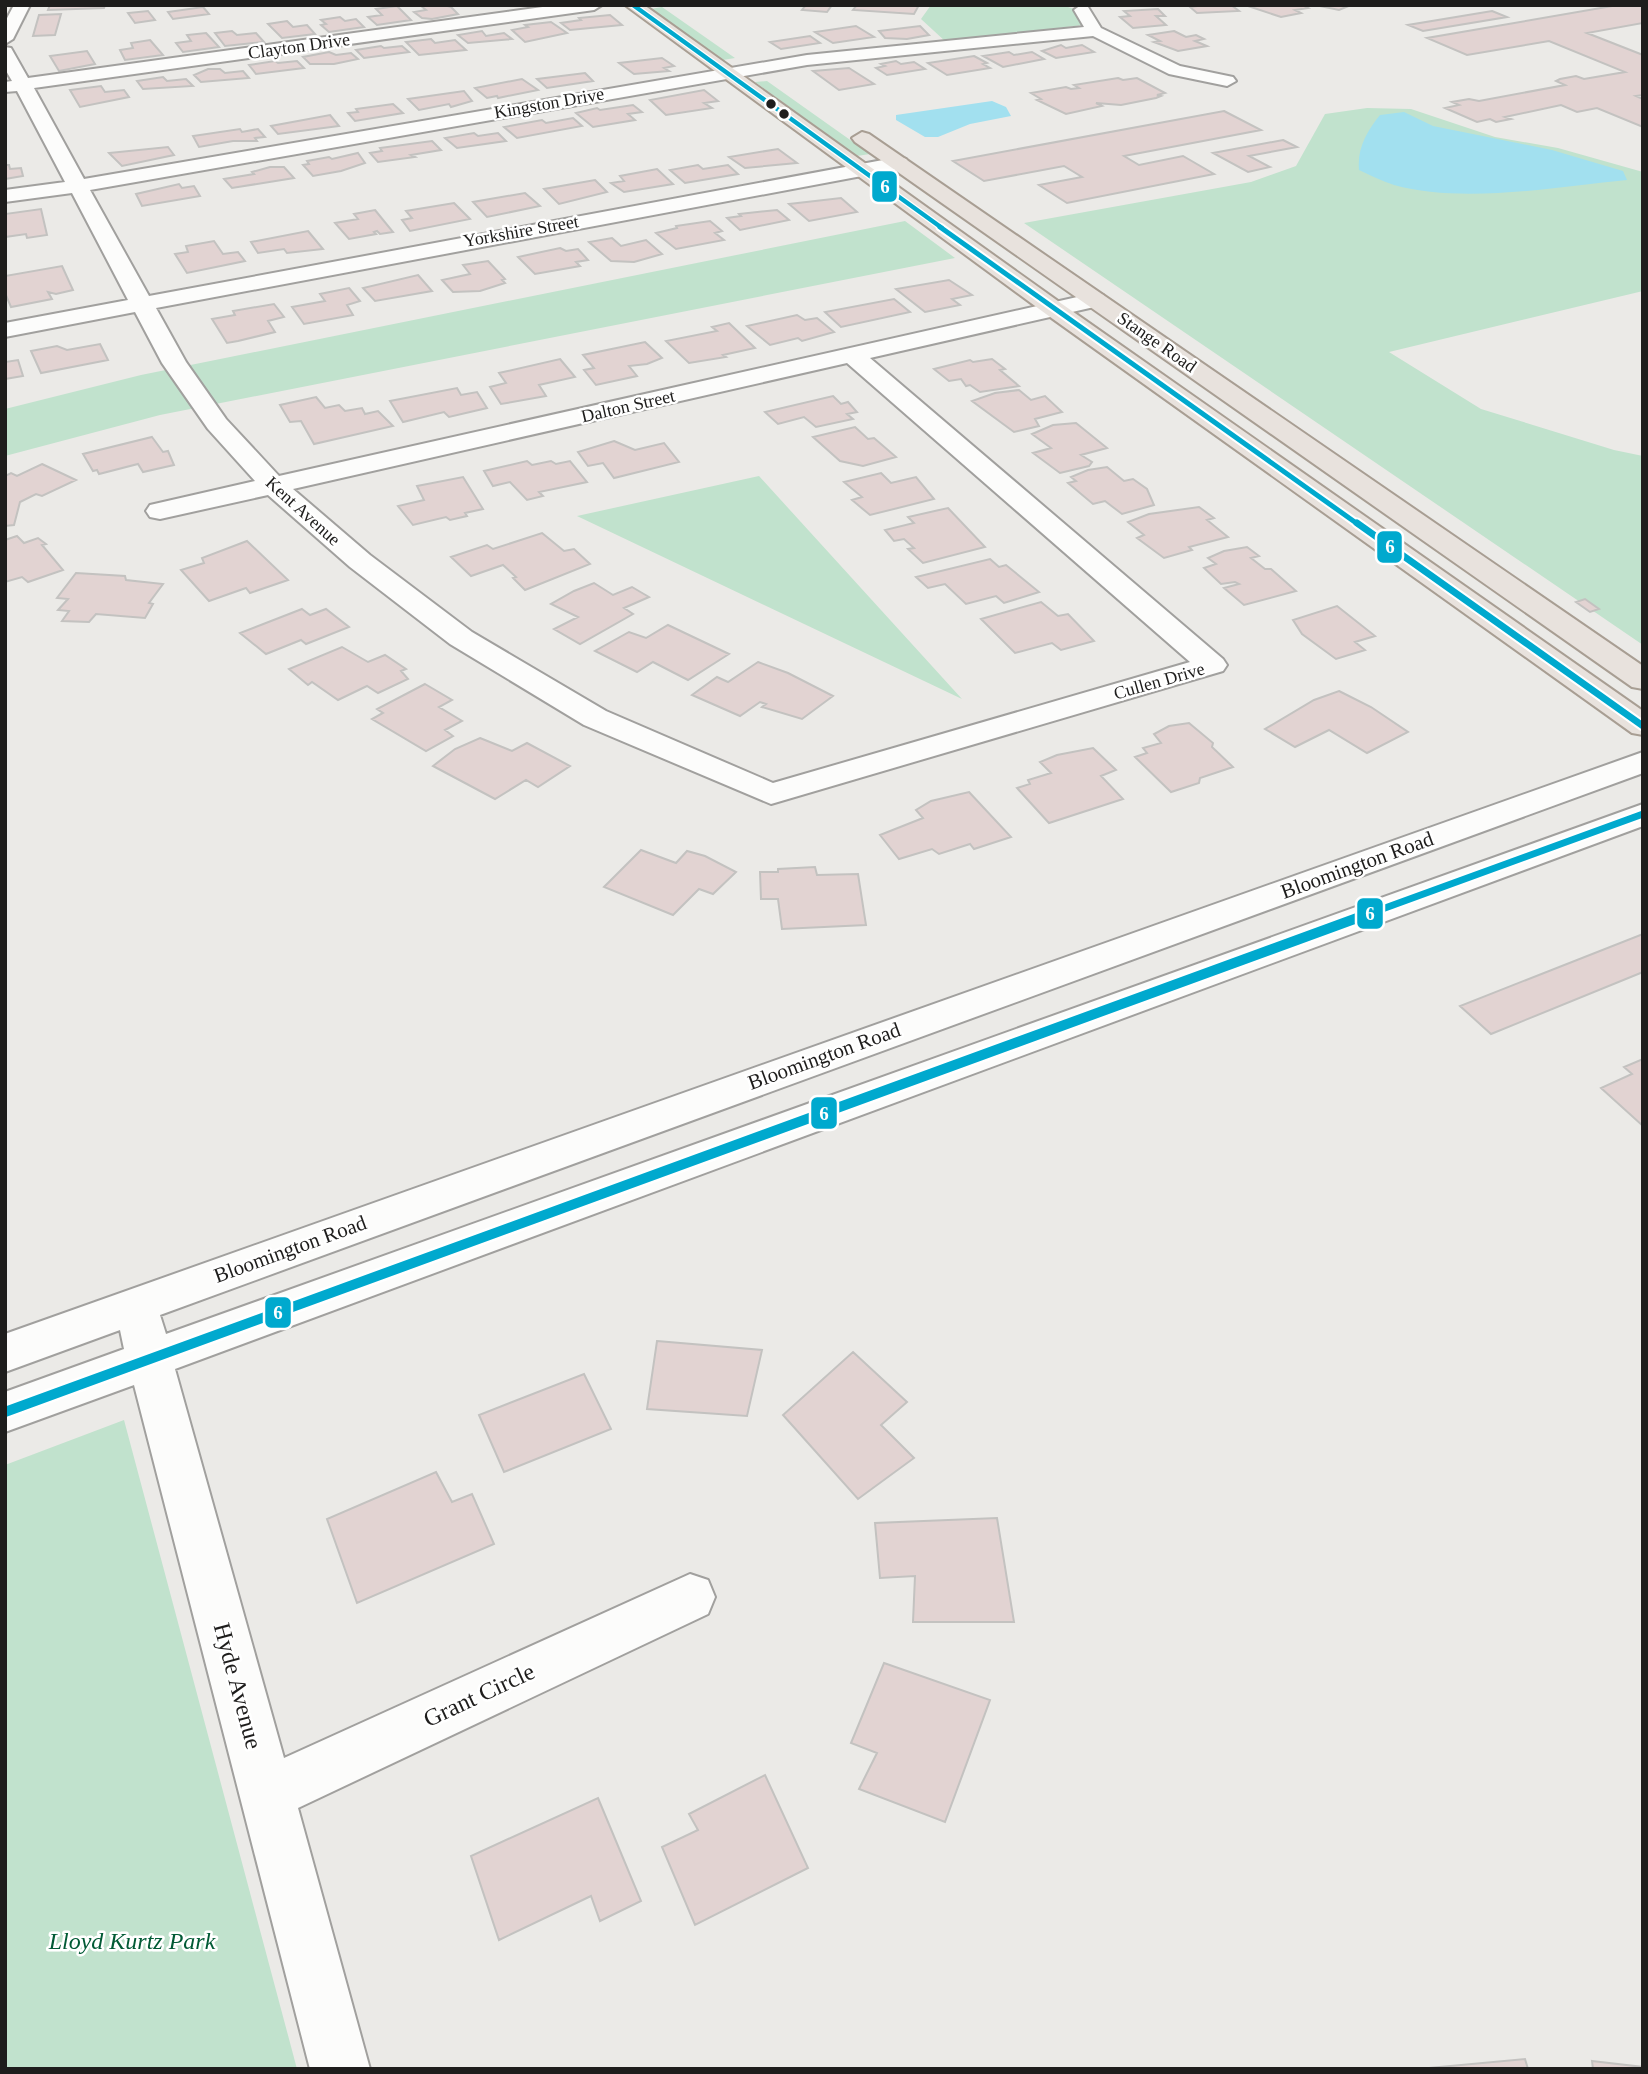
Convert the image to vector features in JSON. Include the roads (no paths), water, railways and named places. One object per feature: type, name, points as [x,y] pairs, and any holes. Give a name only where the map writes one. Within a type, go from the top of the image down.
[{"type":"main road","name":"Stange Road","points":[[633,5],[1054,309],[1643,726]]},
{"type":"main road","points":[[742,54],[781,82]]},
{"type":"main road","name":"Stange Road","points":[[846,126],[1643,680]]},
{"type":"street","points":[[5,39],[22,5]]},
{"type":"street","name":"Clayton Drive","points":[[14,86],[594,5]]},
{"type":"street","points":[[1079,5],[1096,31],[1175,70],[1227,81]]},
{"type":"street","name":"Kingston Drive","points":[[5,196],[79,186],[727,73],[835,57],[1096,31]]},
{"type":"street","name":"Kent Avenue","points":[[5,52],[14,86],[79,186],[174,363],[218,424],[274,486],[360,561],[461,638],[594,718],[771,794]]},
{"type":"street","name":"Yorkshire Street","points":[[5,330],[143,302],[899,163]]},
{"type":"street","name":"Dalton Street","points":[[160,511],[1095,300]]},
{"type":"street","name":"Cullen Drive","points":[[771,794],[1212,665],[853,356]]},
{"type":"street","name":"Bloomington Road","points":[[5,1353],[1643,762]]},
{"type":"street","points":[[5,1412],[1643,814]]},
{"type":"street","name":"Hyde Avenue","points":[[135,1304],[340,2069]]},
{"type":"street","name":"Grant Circle","points":[[267,1794],[690,1597]]},
{"type":"water","points":[[992,101],[1006,107],[1011,116],[970,124],[938,137],[925,137],[896,120],[896,115]]},
{"type":"water","points":[[1404,112],[1433,126],[1552,150],[1623,171],[1627,180],[1540,190],[1449,193],[1394,185],[1359,170],[1361,147],[1375,121],[1380,115]]},
{"type":"park label","name":"Lloyd Kurtz Park","points":[[132,1941]]}]
